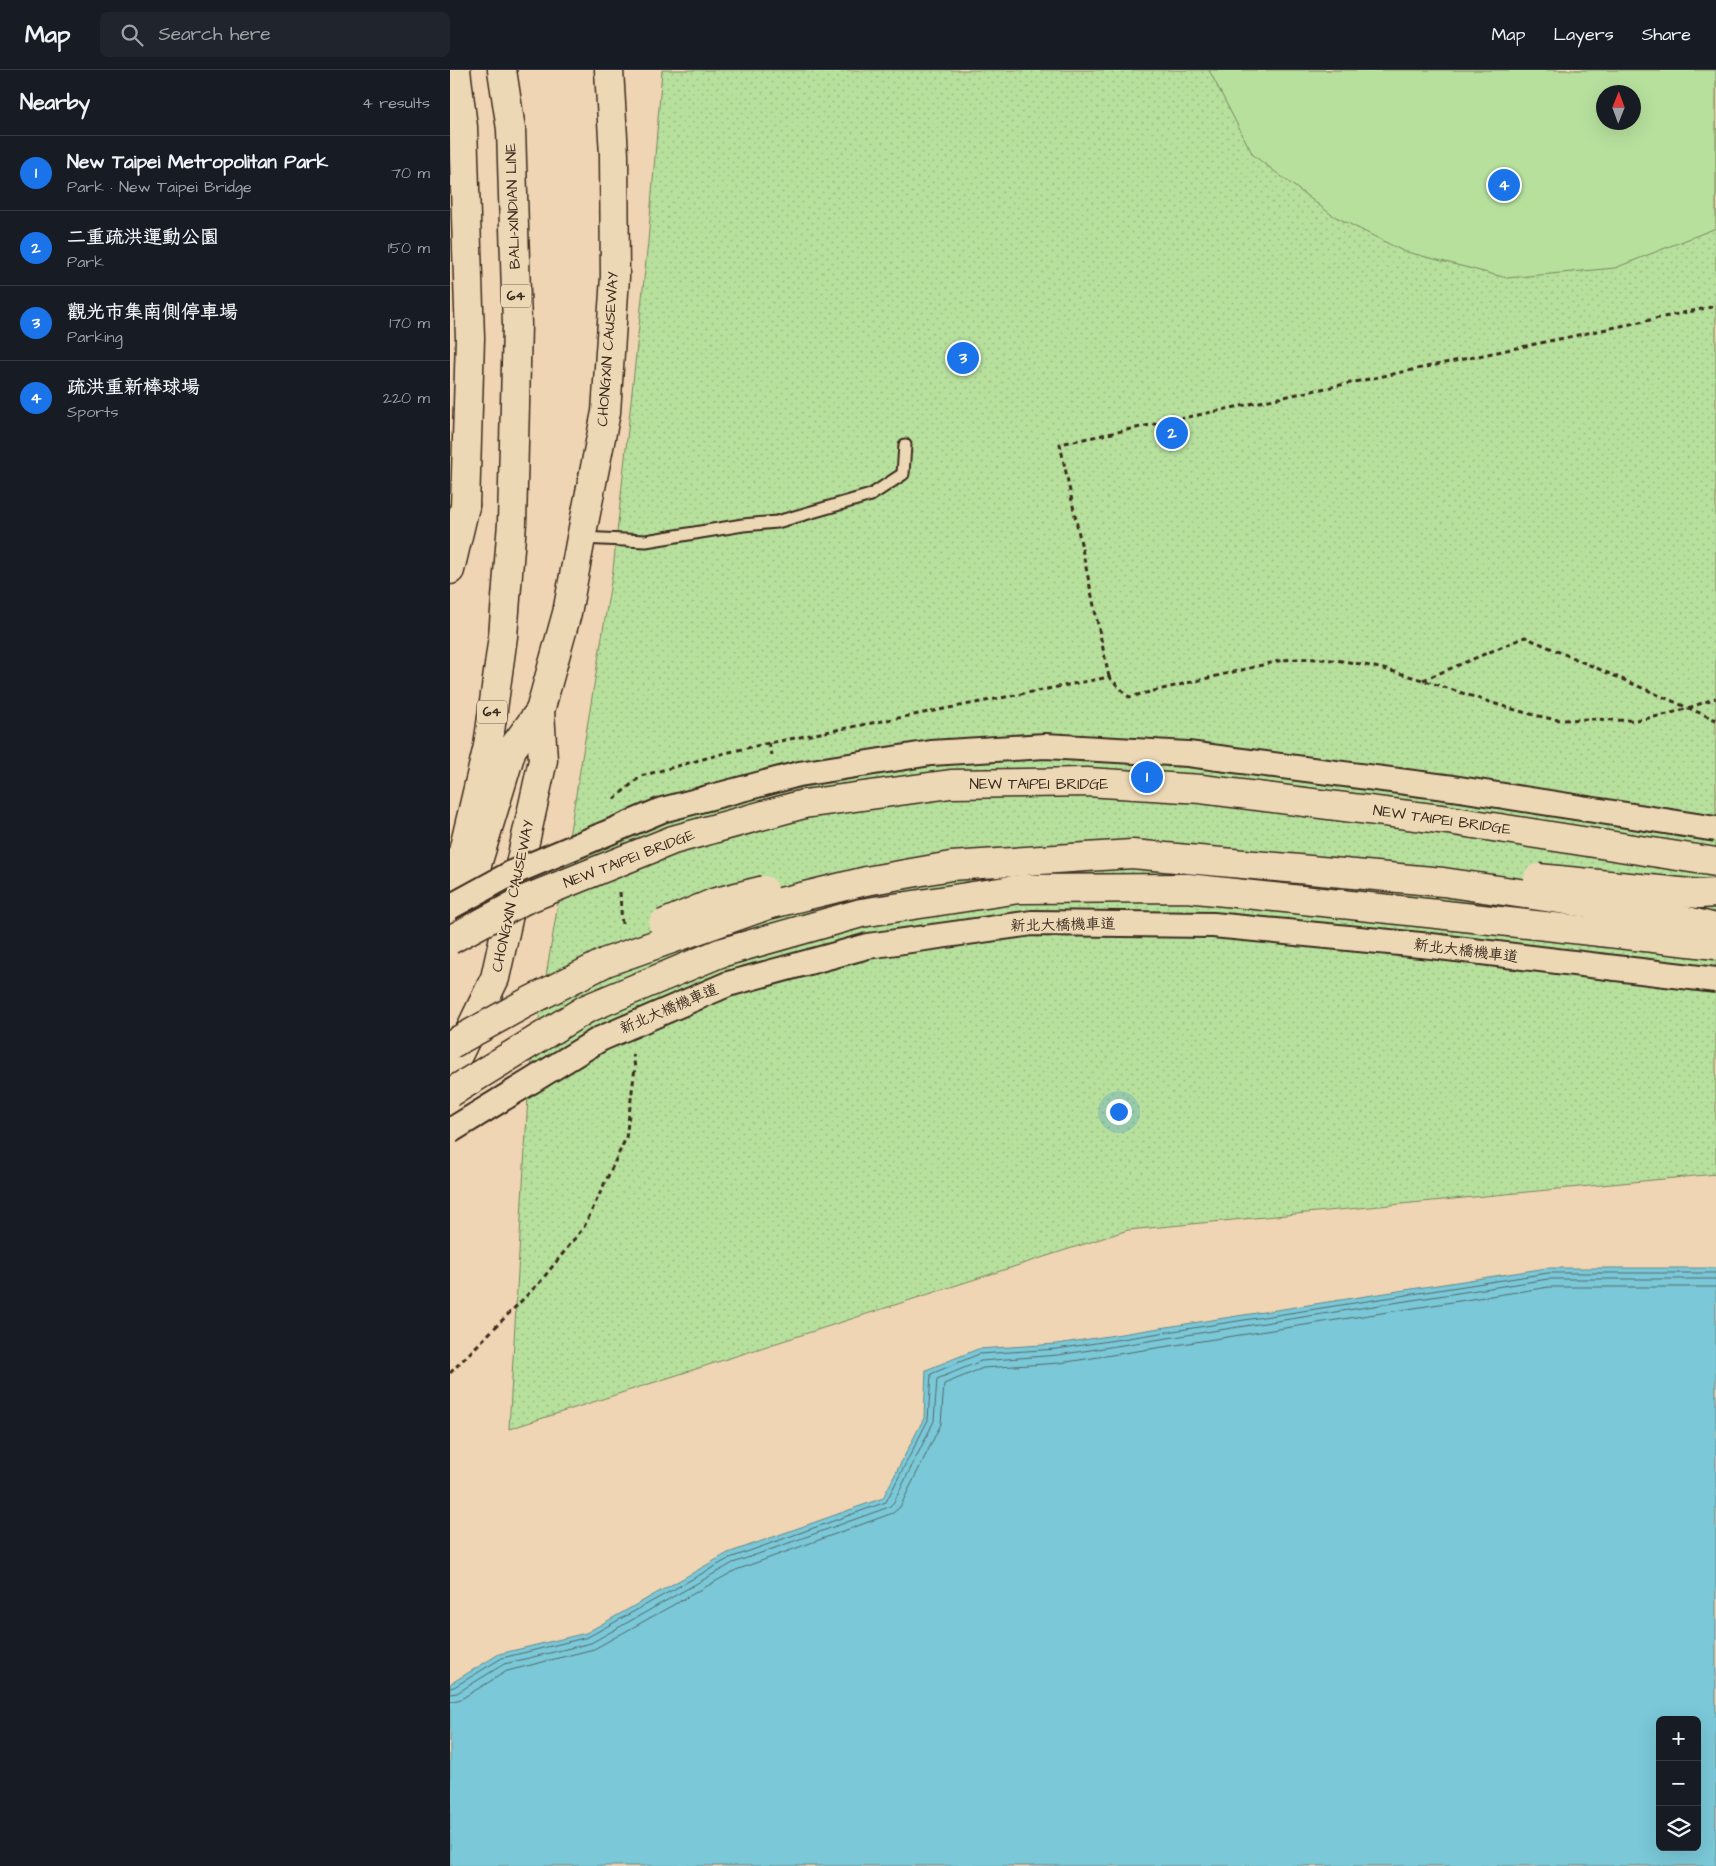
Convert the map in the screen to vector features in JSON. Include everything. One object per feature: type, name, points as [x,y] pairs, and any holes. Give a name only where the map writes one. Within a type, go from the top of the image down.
[{"type":"main road","points":[[450,570],[465,506],[470,338],[463,127],[456,70]]},
{"type":"main road","name":"BALI-XINDIAN LINE","points":[[450,897],[458,873],[488,746],[503,636],[512,523],[517,325],[511,130],[502,70]]},
{"type":"main road","name":"CHONGXIN CAUSEWAY","points":[[450,1072],[495,978],[543,760],[540,711],[567,613],[580,538],[606,412],[615,277],[614,155],[609,70]]},
{"type":"main road","name":"CHONGXIN CAUSEWAY","points":[[450,934],[472,881],[512,749],[540,711]]},
{"type":"main road","name":"NEW TAIPEI BRIDGE","points":[[450,940],[524,900],[674,840],[804,804],[951,784],[1087,782],[1201,789],[1448,820],[1716,862]]},
{"type":"main road","points":[[450,1029],[584,956],[716,902],[862,864],[1016,845],[1173,843],[1381,861],[1700,894],[1716,893]]},
{"type":"main road","points":[[450,1045],[526,1003],[615,959],[768,905],[866,881],[951,866],[1132,854],[1443,882],[1655,913],[1716,928]]},
{"type":"main road","points":[[450,1093],[586,1009],[720,953],[861,913],[1019,889],[1187,888],[1716,945]]},
{"type":"street","points":[[450,908],[512,873],[662,810],[799,774],[931,753],[1045,746],[1188,754],[1453,788],[1716,829]]},
{"type":"street","name":"新北大橋機車道","points":[[450,1131],[600,1039],[728,984],[868,946],[1032,923],[1213,925],[1431,946],[1716,980]]},
{"type":"lane","points":[[580,538],[646,541],[743,524],[777,522],[871,495],[903,474],[905,445]]},
{"type":"path","points":[[1109,678],[1060,444],[1716,306]]},
{"type":"path","points":[[1422,680],[1525,636],[1716,720]]},
{"type":"green space","points":[[662,70],[1716,70],[1716,1174],[1128,1230],[509,1429],[529,1079],[613,570],[648,242]]},
{"type":"green space","points":[[1209,70],[1716,70],[1716,228],[1615,268],[1507,278],[1403,251],[1332,215],[1253,155]]},
{"type":"water","points":[[1547,1268],[1716,1268],[1716,1866],[450,1866],[450,1684],[499,1654],[586,1633],[728,1553],[883,1498],[924,1418],[926,1370],[978,1349],[1057,1344]]},
{"type":"place","name":"疏洪重新棒球場","points":[[1504,185]]},
{"type":"place","name":"觀光市集南側停車場","points":[[963,358]]},
{"type":"place","name":"二重疏洪運動公園","points":[[1172,433]]},
{"type":"place","name":"New Taipei Metropolitan Park","points":[[1147,777]]}]
